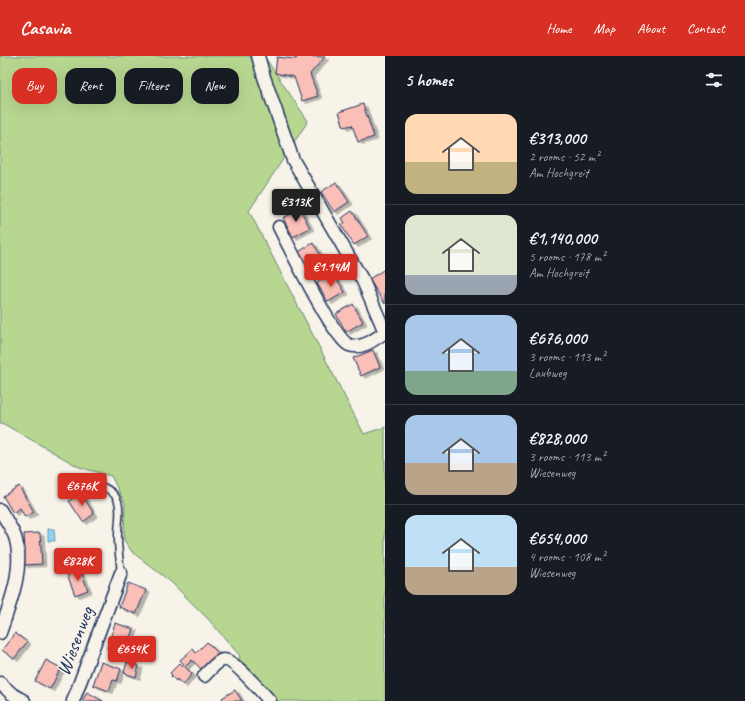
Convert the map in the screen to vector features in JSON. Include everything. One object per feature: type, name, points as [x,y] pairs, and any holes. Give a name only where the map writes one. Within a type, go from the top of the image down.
[{"type":"street","points":[[258,56],[293,160],[363,281],[385,332],[369,343],[354,346],[347,344],[339,336],[314,294],[279,227]]},
{"type":"street","points":[[0,510],[15,536],[18,549],[18,568],[17,581],[0,633]]},
{"type":"street","name":"Wiesenweg","points":[[73,701],[121,573]]},
{"type":"street","points":[[204,676],[222,660],[227,660],[233,663],[247,676],[270,701]]},
{"type":"street","points":[[0,683],[12,694],[24,701]]},
{"type":"lane","name":"Wiesenweg","points":[[101,486],[110,489],[116,497],[119,508],[118,538],[121,573]]},
{"type":"green space","points":[[0,56],[264,56],[308,121],[249,211],[364,434],[385,427],[385,701],[274,701],[238,661],[240,656],[209,620],[171,582],[132,552],[124,540],[125,503],[111,476],[79,467],[0,423]]},
{"type":"water","points":[[48,529],[54,529],[55,541],[48,541]]},
{"type":"building","points":[[298,56],[325,57],[310,74],[318,96],[302,101],[294,77],[275,73],[277,57],[296,59]]},
{"type":"building","points":[[363,104],[374,137],[358,142],[352,125],[344,127],[339,112]]},
{"type":"building","points":[[336,182],[349,202],[334,212],[321,192]]},
{"type":"building","points":[[300,209],[310,228],[293,237],[283,218]]},
{"type":"building","points":[[352,211],[368,236],[354,245],[341,225],[345,223],[342,218]]},
{"type":"building","points":[[313,243],[324,261],[308,271],[297,253]]},
{"type":"building","points":[[385,269],[385,304],[369,279]]},
{"type":"building","points":[[333,273],[345,292],[328,302],[317,283]]},
{"type":"building","points":[[353,304],[363,322],[346,332],[336,314]]},
{"type":"building","points":[[373,350],[380,367],[361,376],[353,358]]},
{"type":"building","points":[[19,486],[34,512],[25,517],[20,508],[13,513],[3,496]]},
{"type":"building","points":[[81,493],[94,514],[83,522],[69,501]]},
{"type":"building","points":[[40,533],[42,564],[23,565],[22,552],[25,552],[24,534]]},
{"type":"building","points":[[80,569],[88,590],[75,595],[67,574]]},
{"type":"building","points":[[128,583],[146,590],[136,614],[119,607]]},
{"type":"building","points":[[115,623],[134,629],[125,654],[107,648]]},
{"type":"building","points":[[15,633],[27,642],[14,659],[2,650]]},
{"type":"building","points":[[207,642],[219,654],[202,670],[192,660],[185,667],[192,674],[183,685],[177,679],[176,681],[170,673],[180,663],[183,666],[184,664],[180,660],[193,649],[196,653]]},
{"type":"building","points":[[46,660],[61,668],[50,689],[35,681]]},
{"type":"building","points":[[101,662],[121,669],[117,681],[113,680],[109,691],[93,685]]},
{"type":"building","points":[[127,662],[139,666],[136,677],[124,673]]},
{"type":"building","points":[[235,690],[242,701],[224,701],[222,698]]},
{"type":"building","points":[[87,692],[103,701],[82,701]]}]
